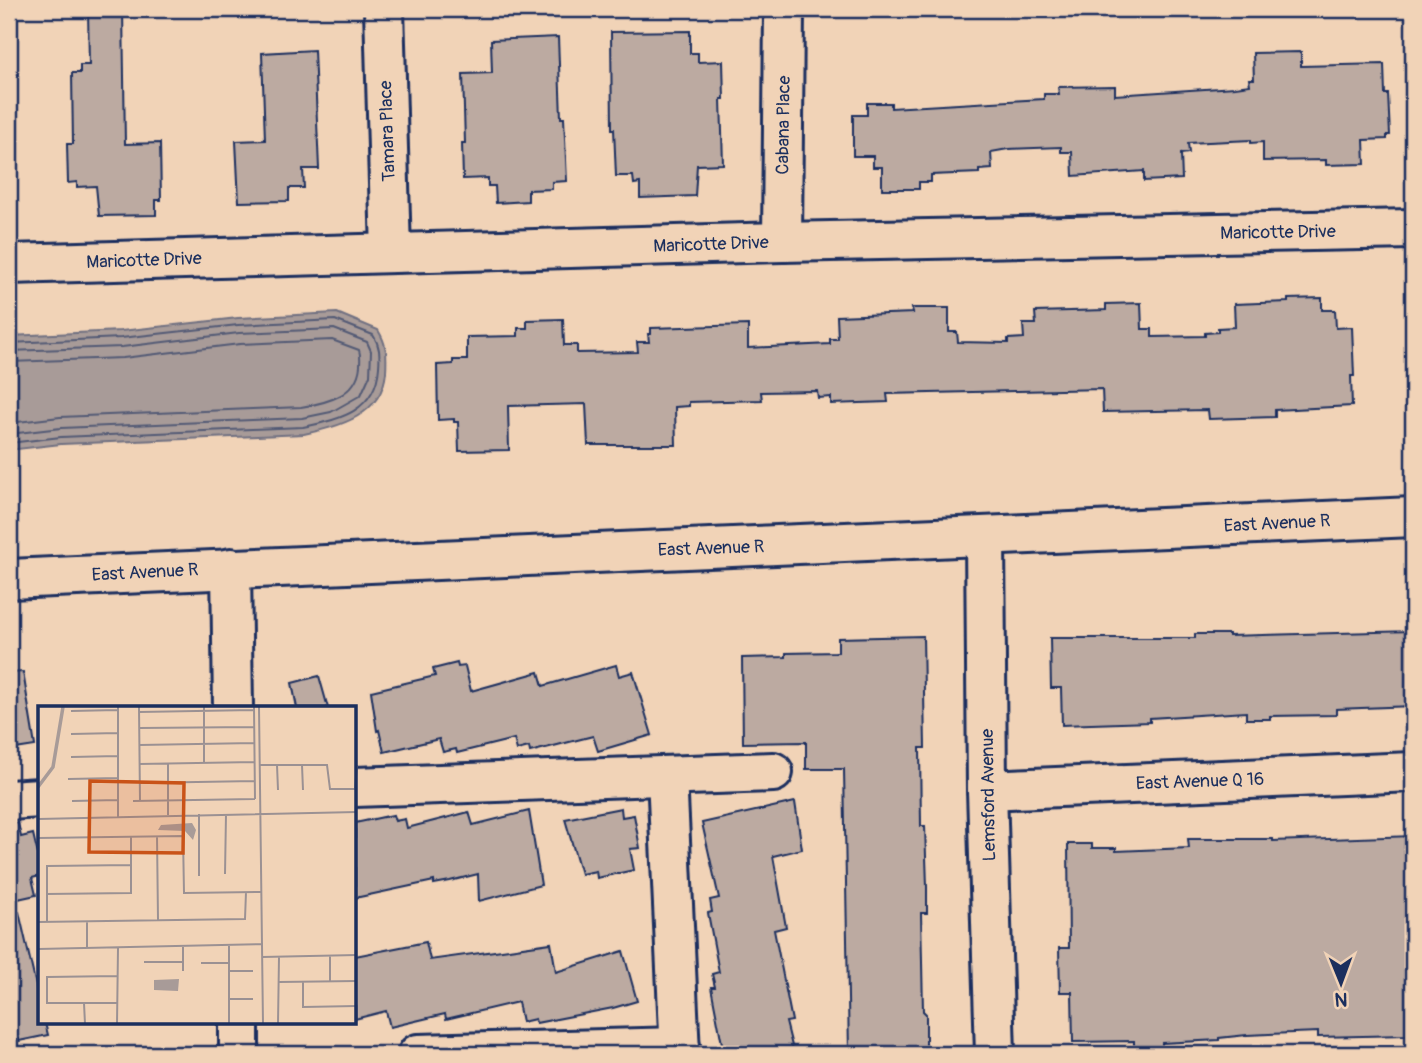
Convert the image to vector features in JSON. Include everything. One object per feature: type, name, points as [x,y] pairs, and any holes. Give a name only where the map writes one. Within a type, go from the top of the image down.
[{"type":"street","name":"Tamara Place","points":[[384,9],[391,253]]},
{"type":"street","name":"Cabana Place","points":[[782,242],[784,9]]},
{"type":"street","name":"Maricotte Drive","points":[[9,264],[782,242],[1413,229]]},
{"type":"street","name":"East Avenue R","points":[[9,579],[1413,517]]},
{"type":"street","name":"Lemsford Avenue","points":[[985,536],[987,790],[995,1054]]},
{"type":"street","points":[[232,568],[233,706]]},
{"type":"street","points":[[357,787],[773,772]]},
{"type":"street","name":"East Avenue Q 16","points":[[987,790],[1413,772]]},
{"type":"street","points":[[418,1054],[680,1050],[667,776]]},
{"type":"street","points":[[9,800],[38,799]]},
{"type":"street","points":[[239,1024],[239,1054]]},
{"type":"water","points":[[337,313],[378,330],[386,355],[383,387],[377,399],[368,409],[345,422],[304,434],[61,444],[9,450],[9,336],[121,331],[238,318]]},
{"type":"building","points":[[88,9],[123,9],[125,144],[160,143],[161,200],[156,200],[156,215],[99,216],[96,186],[77,187],[77,182],[68,183],[67,144],[73,144],[72,73],[80,73],[80,65],[89,65]]},
{"type":"building","points":[[690,31],[690,53],[698,53],[698,62],[723,61],[723,164],[697,165],[695,196],[640,198],[640,183],[634,184],[633,176],[616,176],[612,129],[611,32]]},
{"type":"building","points":[[558,37],[567,181],[552,182],[552,189],[528,190],[528,201],[496,203],[495,186],[488,186],[488,178],[463,179],[463,74],[492,73],[491,40]]},
{"type":"building","points":[[314,50],[319,169],[303,169],[304,188],[289,188],[289,201],[239,202],[236,141],[265,140],[262,53]]},
{"type":"building","points":[[1301,52],[1301,66],[1384,64],[1390,135],[1387,135],[1387,139],[1364,140],[1365,164],[1326,165],[1326,160],[1263,161],[1263,142],[1251,143],[1251,140],[1188,143],[1189,153],[1181,154],[1182,179],[1144,181],[1144,171],[1073,176],[1072,152],[1061,152],[1061,147],[1008,149],[991,152],[992,169],[979,170],[979,173],[931,175],[931,182],[919,182],[919,189],[882,189],[882,167],[873,167],[873,156],[853,156],[853,115],[867,115],[867,103],[891,103],[891,108],[1044,99],[1044,94],[1059,94],[1058,87],[1115,86],[1115,95],[1235,87],[1250,85],[1249,79],[1254,79],[1253,53]]},
{"type":"building","points":[[1322,298],[1322,310],[1335,310],[1336,328],[1352,327],[1352,406],[1275,410],[1275,417],[1209,419],[1208,410],[1103,412],[1102,389],[887,394],[888,402],[831,404],[831,397],[818,398],[817,391],[761,392],[762,400],[689,402],[689,406],[675,407],[676,445],[588,445],[586,404],[508,406],[509,450],[459,451],[458,422],[454,422],[454,419],[438,420],[437,365],[453,364],[453,360],[467,360],[467,337],[518,336],[518,328],[527,328],[527,320],[563,319],[564,345],[577,345],[577,353],[638,352],[637,342],[649,342],[648,334],[651,334],[651,328],[748,325],[748,348],[830,344],[830,339],[838,339],[837,316],[913,313],[912,308],[949,308],[949,332],[957,332],[958,342],[1008,343],[1008,339],[1024,338],[1023,324],[1036,324],[1035,312],[1106,310],[1106,304],[1141,303],[1142,329],[1152,329],[1152,337],[1205,336],[1205,333],[1218,332],[1218,328],[1235,327],[1234,304]]},
{"type":"building","points":[[1413,631],[1413,706],[1336,709],[1336,715],[1270,716],[1270,719],[1246,719],[1246,712],[1150,718],[1150,722],[1062,725],[1061,688],[1051,688],[1050,638],[1195,638],[1195,634],[1229,636]]},
{"type":"building","points":[[923,636],[925,748],[920,748],[921,826],[925,826],[927,913],[921,913],[926,1054],[849,1054],[844,769],[806,769],[806,742],[743,743],[742,658],[786,657],[786,653],[838,652],[838,638]]},
{"type":"building","points":[[457,663],[458,667],[465,666],[471,691],[539,672],[543,686],[616,665],[619,676],[633,672],[652,735],[598,751],[593,736],[530,752],[529,747],[517,750],[514,739],[457,753],[456,749],[443,752],[439,739],[384,752],[379,730],[377,731],[371,691],[435,676],[433,669]]},
{"type":"building","points":[[23,672],[35,746],[9,750],[9,673]]},
{"type":"building","points":[[319,676],[327,706],[297,706],[292,683]]},
{"type":"building","points":[[795,802],[802,849],[773,856],[786,927],[774,930],[792,1021],[786,1022],[794,1054],[724,1054],[711,987],[715,987],[712,974],[719,972],[708,913],[712,912],[710,900],[719,898],[702,823]]},
{"type":"building","points":[[621,808],[622,817],[634,815],[640,848],[630,849],[634,870],[597,878],[596,871],[581,874],[565,819]]},
{"type":"building","points":[[529,811],[541,885],[479,901],[478,874],[357,898],[357,823],[393,815],[395,821],[405,819],[407,828],[469,812],[473,825]]},
{"type":"building","points":[[18,823],[21,837],[33,834],[38,855],[38,876],[32,878],[36,895],[9,901],[9,824]]},
{"type":"building","points":[[1413,836],[1413,1030],[1407,1031],[1407,1035],[1318,1037],[1318,1032],[1247,1035],[1219,1040],[1162,1043],[1162,1046],[1134,1046],[1134,1041],[1073,1042],[1072,992],[1060,992],[1059,948],[1069,948],[1068,844],[1092,844],[1092,848],[1116,848],[1116,851],[1189,848],[1188,839],[1273,841]]},
{"type":"building","points":[[19,912],[38,994],[38,1024],[45,1024],[48,1035],[19,1041],[19,1038],[12,1039],[9,1023],[9,913]]},
{"type":"building","points":[[426,942],[430,960],[551,943],[556,972],[623,951],[637,1001],[536,1023],[535,1019],[522,1022],[518,1002],[446,1019],[445,1014],[390,1027],[386,1011],[357,1018],[357,956]]}]
